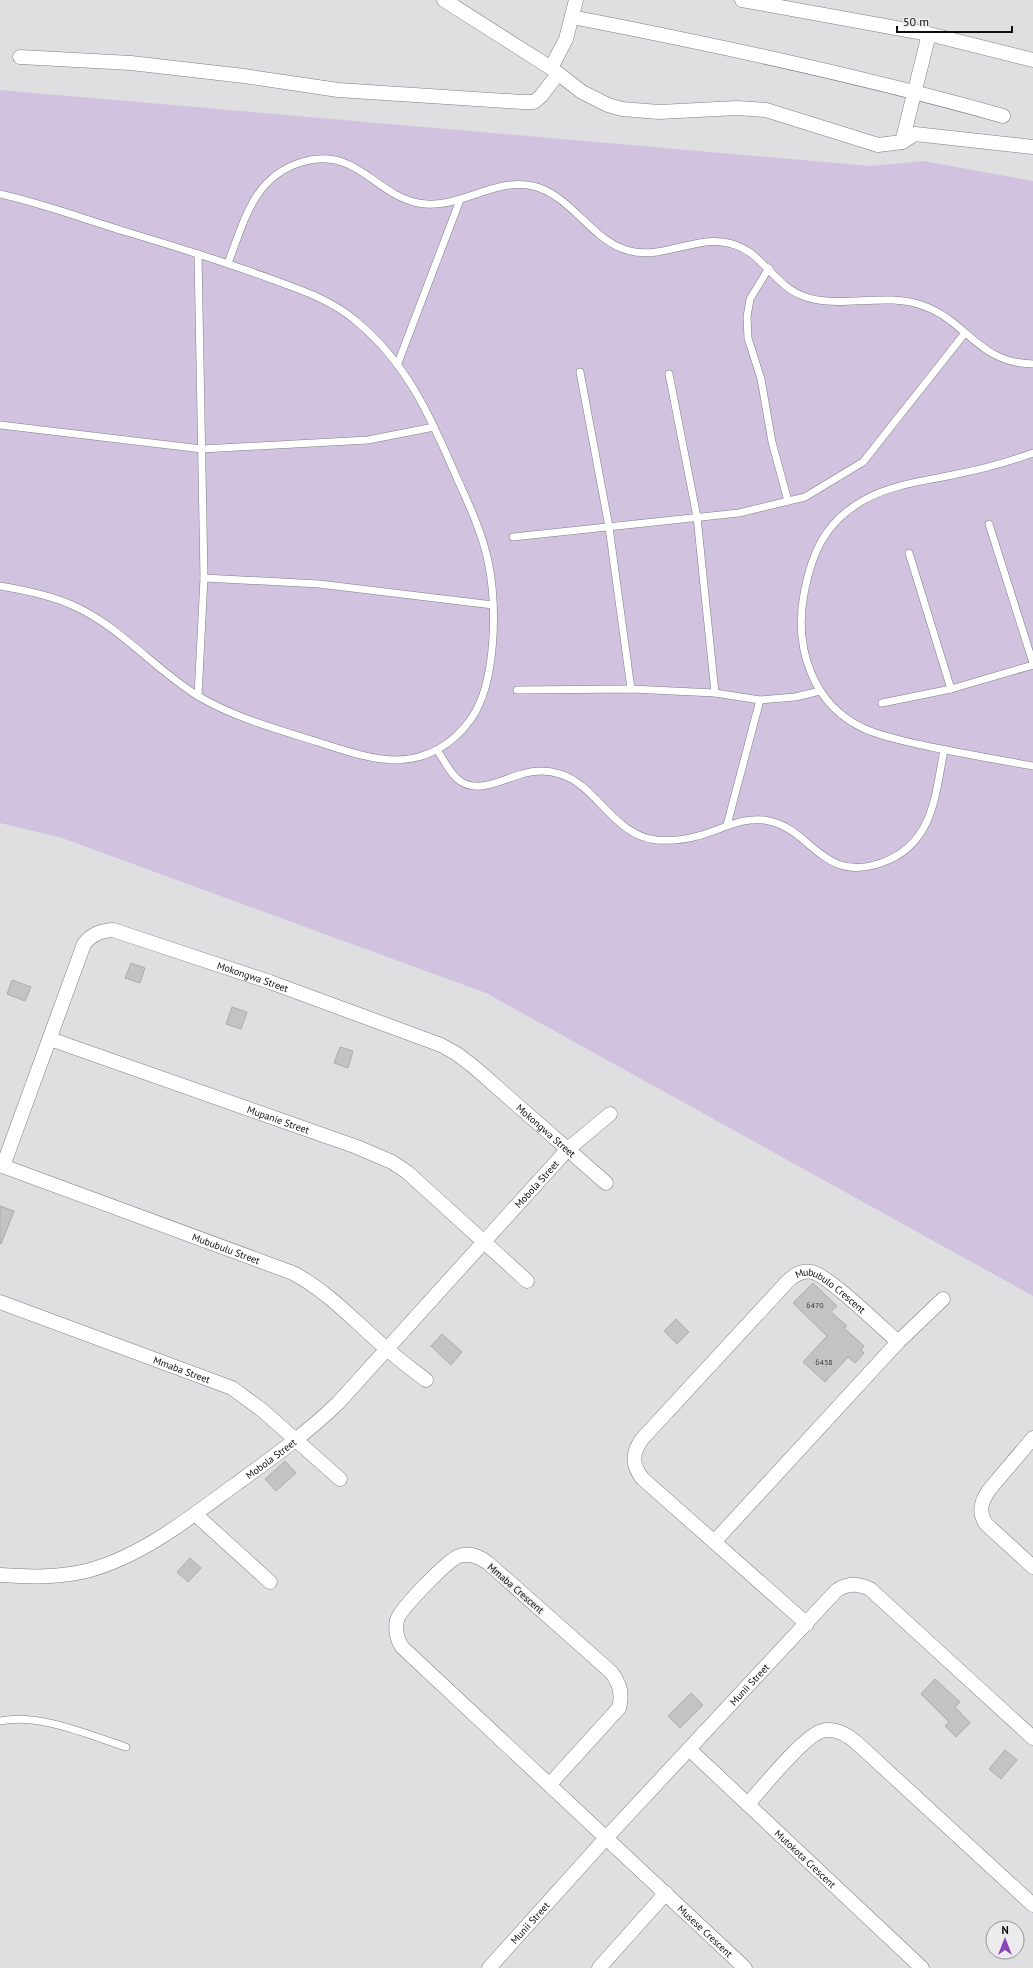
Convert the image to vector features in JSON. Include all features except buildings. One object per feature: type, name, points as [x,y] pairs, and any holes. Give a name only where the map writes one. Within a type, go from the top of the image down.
[{"type":"street","points":[[444,0],[555,71],[582,92],[608,105],[622,109],[659,112],[752,108],[780,113],[878,145],[902,142],[915,134],[1033,147]]},
{"type":"street","points":[[20,57],[138,64],[244,76],[338,90],[534,102],[541,96],[555,71],[576,0]]},
{"type":"street","points":[[742,0],[929,34],[1033,60]]},
{"type":"street","points":[[572,17],[704,42],[915,91],[1003,116]]},
{"type":"street","points":[[902,142],[929,34]]},
{"type":"street","name":"Mokongwa Street","points":[[2,1165],[84,944],[95,934],[103,931],[118,931],[270,982],[440,1045],[457,1054],[474,1067],[606,1183]]},
{"type":"street","name":"Mupanie Street","points":[[50,1039],[377,1155],[407,1172],[483,1242]]},
{"type":"street","name":"Mobola Street","points":[[0,1575],[40,1578],[64,1576],[91,1570],[134,1551],[195,1514],[307,1432],[338,1402],[387,1349],[568,1149],[610,1114]]},
{"type":"street","name":"Mububulu Street","points":[[2,1165],[293,1273],[324,1293],[387,1349],[426,1380]]},
{"type":"street","points":[[483,1242],[527,1281]]},
{"type":"street","name":"Mububulo Crescent","points":[[807,1624],[643,1479],[638,1473],[634,1460],[635,1452],[642,1439],[707,1366],[787,1282],[798,1273],[804,1271],[812,1272],[826,1279],[898,1342]]},
{"type":"street","points":[[714,1542],[898,1342],[943,1299]]},
{"type":"street","name":"Mmaba Street","points":[[0,1302],[232,1388],[262,1410],[340,1479]]},
{"type":"street","points":[[1033,1438],[989,1490],[980,1508],[982,1518],[986,1524],[1033,1567]]},
{"type":"street","points":[[195,1514],[270,1582]]},
{"type":"street","name":"Mmaba Crescent","points":[[550,1784],[619,1708],[621,1695],[619,1683],[610,1672],[488,1563],[472,1555],[458,1556],[444,1566],[400,1614],[396,1629],[398,1641],[606,1838]]},
{"type":"street","name":"Munii Street","points":[[489,1968],[606,1838],[841,1587],[858,1585],[870,1589],[1033,1738]]},
{"type":"street","points":[[748,1804],[815,1734],[830,1730],[844,1733],[858,1744],[1033,1905]]},
{"type":"street","name":"Mutokota Crescent","points":[[689,1749],[922,1968]]},
{"type":"street","name":"Musese Crescent","points":[[606,1838],[745,1968]]},
{"type":"street","points":[[599,1968],[666,1893]]},
{"type":"lane","points":[[228,263],[254,199],[262,187],[282,170],[305,161],[319,159],[347,162],[362,170],[390,191],[416,202],[430,204],[460,200],[504,186],[532,186],[556,198],[600,234],[620,248],[636,252],[651,253],[669,251],[712,241],[726,242],[753,254],[791,290],[802,296],[816,299],[895,300],[913,302],[932,310],[993,355],[1006,361],[1033,364]]},
{"type":"lane","points":[[0,194],[228,263],[316,296],[340,309],[370,333],[398,363],[419,395],[480,534],[488,558],[493,605],[490,659],[483,696],[477,709],[462,731],[450,742],[423,756],[390,760],[369,757],[249,720],[223,710],[174,680],[116,632],[73,605],[50,596],[0,586]]},
{"type":"lane","points":[[398,363],[460,200]]},
{"type":"lane","points":[[198,254],[204,578],[198,696]]},
{"type":"lane","points":[[769,268],[750,299],[747,317],[748,338],[761,379],[772,442],[788,501]]},
{"type":"lane","points":[[513,537],[739,513],[805,497],[863,462],[965,333]]},
{"type":"lane","points":[[580,372],[609,527],[631,689]]},
{"type":"lane","points":[[669,374],[696,517],[715,693]]},
{"type":"lane","points":[[0,426],[202,449],[368,440],[434,427]]},
{"type":"lane","points":[[1033,453],[958,474],[889,489],[864,500],[845,513],[831,526],[819,543],[812,562],[802,608],[802,636],[805,659],[812,678],[829,702],[844,717],[864,728],[884,736],[944,750],[1033,766]]},
{"type":"lane","points":[[882,703],[950,689],[1033,664],[989,524]]},
{"type":"lane","points":[[909,552],[950,689]]},
{"type":"lane","points":[[204,578],[319,584],[493,605]]},
{"type":"lane","points":[[517,690],[631,689],[715,693],[760,700],[795,697],[820,691]]},
{"type":"lane","points":[[727,825],[760,700]]},
{"type":"lane","points":[[437,750],[460,780],[475,786],[495,783],[533,771],[544,771],[563,775],[580,785],[616,820],[628,829],[655,840],[674,841],[697,837],[727,825],[747,820],[768,820],[786,827],[830,861],[854,867],[879,863],[905,850],[924,828],[931,813],[944,750]]},
{"type":"lane","points":[[0,1720],[28,1720],[61,1726],[126,1747]]},
{"type":"shaded area","points":[[0,90],[871,166],[923,161],[1033,181],[1033,1296],[486,993],[62,838],[0,823]]}]
